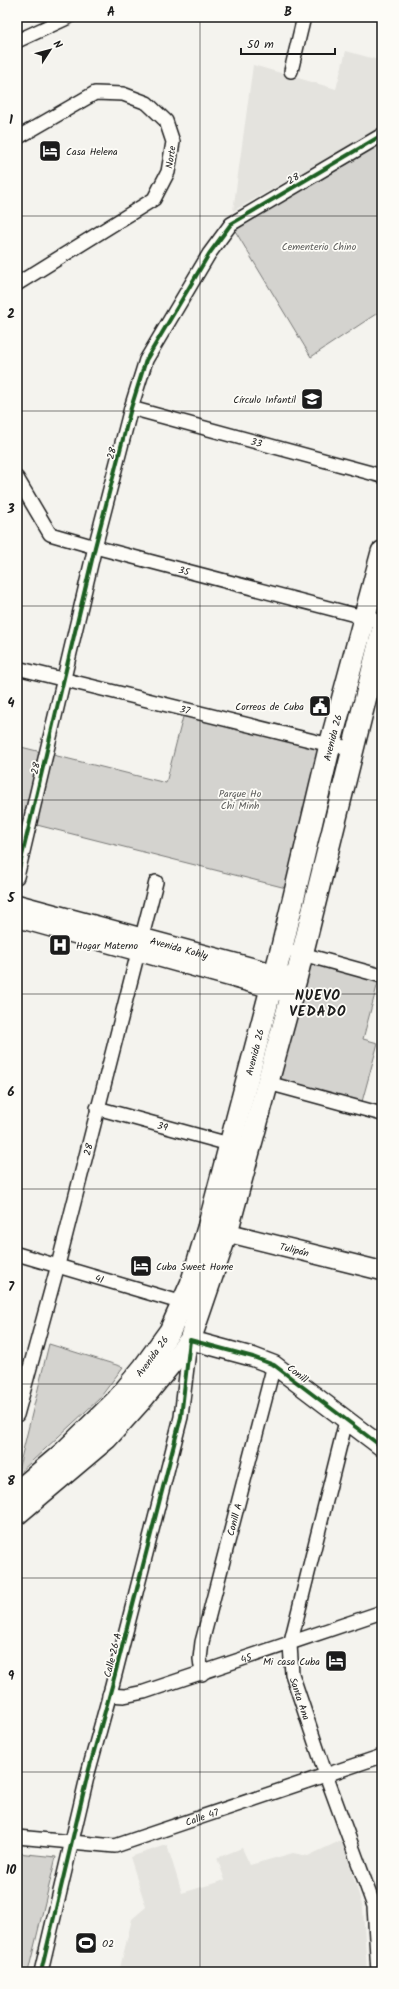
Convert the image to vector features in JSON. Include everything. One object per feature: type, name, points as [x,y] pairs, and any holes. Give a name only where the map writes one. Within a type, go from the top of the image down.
[{"type":"main road","name":"Avenida 26","points":[[17,1492],[62,1454],[117,1400],[170,1331],[217,1230],[229,1144],[282,947],[330,745],[373,619],[382,552]]},
{"type":"main road","name":"Avenida 26","points":[[17,1514],[107,1438],[190,1340],[217,1230],[268,1083],[303,954],[382,632]]},
{"type":"main road","points":[[183,1303],[182,1324],[184,1333],[190,1340]]},
{"type":"street","points":[[17,41],[69,17]]},
{"type":"street","points":[[291,71],[304,17]]},
{"type":"street","name":"Norte","points":[[17,138],[95,93],[123,94],[148,103],[166,121],[173,142],[168,172],[154,199],[17,284]]},
{"type":"street","name":"28","points":[[17,877],[65,680],[95,547],[131,408],[146,360],[210,254],[231,224],[382,135]]},
{"type":"street","name":"33","points":[[131,408],[382,476]]},
{"type":"street","name":"35","points":[[17,478],[50,534],[373,619]]},
{"type":"street","name":"37","points":[[17,668],[330,745],[353,748]]},
{"type":"street","name":"28","points":[[17,1415],[58,1264],[156,882]]},
{"type":"street","name":"Avenida Kohly","points":[[17,904],[140,944],[294,986]]},
{"type":"street","name":"Avenida Kohly","points":[[17,918],[140,944]]},
{"type":"street","points":[[282,947],[382,976]]},
{"type":"street","points":[[268,1083],[382,1114]]},
{"type":"street","name":"39","points":[[97,1108],[229,1144]]},
{"type":"street","name":"Tulipán","points":[[217,1230],[382,1271]]},
{"type":"street","name":"41","points":[[17,1254],[58,1264],[183,1303]]},
{"type":"street","name":"Conill","points":[[190,1340],[253,1357],[274,1365],[382,1447]]},
{"type":"street","name":"Calle 26 A","points":[[41,1972],[88,1774],[181,1417],[190,1340]]},
{"type":"street","name":"Conill A","points":[[202,1674],[200,1659],[202,1642],[274,1365]]},
{"type":"street","name":"Santa Ana","points":[[346,1421],[290,1645],[292,1674],[326,1775],[378,1904],[378,1972]]},
{"type":"street","name":"45","points":[[109,1695],[124,1696],[144,1692],[290,1645],[382,1612]]},
{"type":"street","name":"Calle 47","points":[[17,1836],[72,1843],[115,1846],[382,1756]]},
{"type":"shaded area","points":[[346,51],[382,61],[382,128],[233,211],[253,65],[336,89]]},
{"type":"shaded area","points":[[342,1840],[363,1908],[367,1972],[119,1972],[132,1919],[146,1907],[130,1857],[167,1845],[182,1893],[225,1880],[217,1858],[242,1848],[250,1865],[293,1853],[308,1856]]},
{"type":"green space","name":"Cementerio Chino","points":[[382,136],[382,310],[311,357],[231,224]]},
{"type":"green space","name":"Parque Ho Chi Minh","points":[[185,709],[330,745],[294,890],[17,820],[17,746],[166,783]]},
{"type":"green space","points":[[339,750],[345,751],[297,946],[291,945]]},
{"type":"green space","points":[[303,954],[380,975],[363,1039],[378,1043],[360,1109],[268,1083]]},
{"type":"green space","points":[[49,1344],[123,1367],[99,1399],[17,1475]]},
{"type":"green space","points":[[17,1853],[56,1857],[28,1972],[17,1972]]},
{"type":"cycle path","points":[[17,877],[95,547],[131,408],[146,360],[209,254],[231,224],[382,135]]},
{"type":"cycle path","points":[[41,1972],[88,1773],[112,1686],[181,1417],[190,1340],[253,1357],[274,1365],[382,1447]]},
{"type":"place","name":"Casa Helena","points":[[50,151]]},
{"type":"place","name":"Círculo Infantil","points":[[312,399]]},
{"type":"place","name":"Correos de Cuba","points":[[320,706]]},
{"type":"place","name":"Hogar Materno","points":[[60,945]]},
{"type":"place","name":"Cuba Sweet Home","points":[[141,1266]]},
{"type":"place","name":"Mi casa Cuba","points":[[336,1661]]},
{"type":"place","name":"O2","points":[[86,1943]]},
{"type":"district","name":"NUEVO VEDADO","points":[[318,1004]]}]
